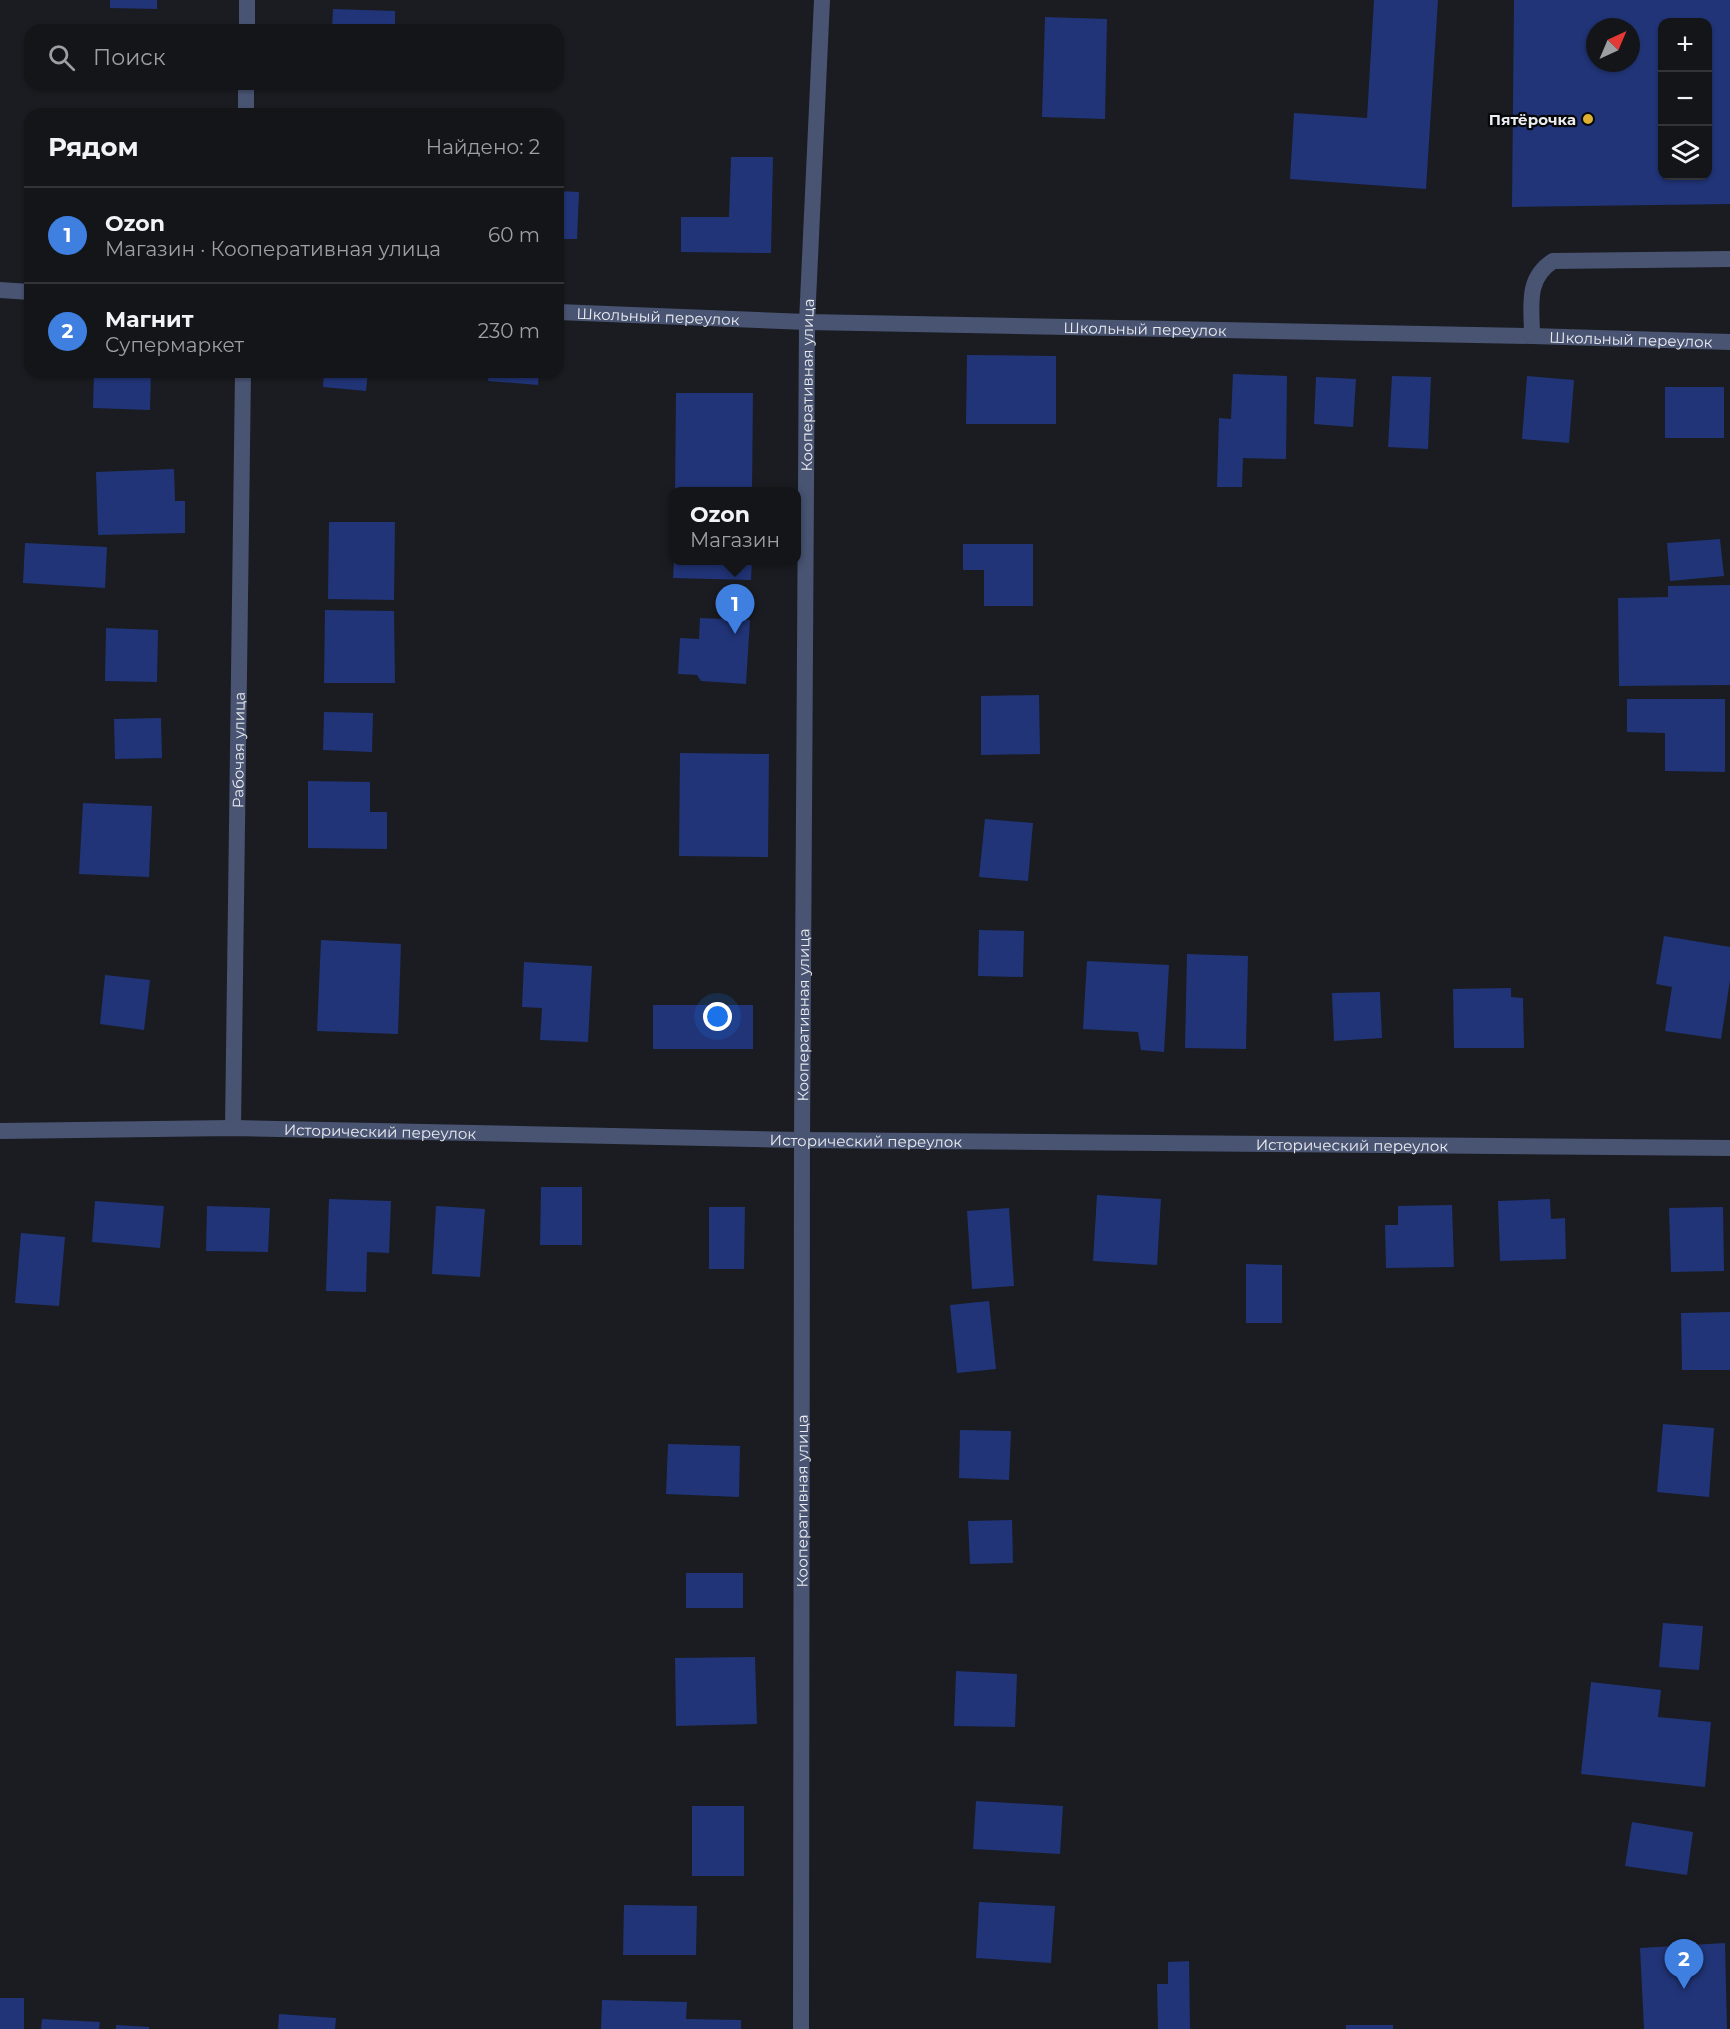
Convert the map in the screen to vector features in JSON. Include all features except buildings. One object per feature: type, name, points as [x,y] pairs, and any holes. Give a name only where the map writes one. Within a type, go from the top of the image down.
[{"type":"street","points":[[247,0],[247,24]]},
{"type":"street","name":"Кооперативная улица","points":[[801,2029],[802,1140],[807,322],[822,0]]},
{"type":"street","points":[[246,90],[246,108]]},
{"type":"street","points":[[1532,336],[1532,287],[1542,268],[1553,261],[1730,259]]},
{"type":"street","points":[[0,290],[24,291]]},
{"type":"street","name":"Школьный переулок","points":[[564,312],[807,322],[1730,342]]},
{"type":"street","name":"Рабочая улица","points":[[233,1128],[243,378]]},
{"type":"street","name":"Исторический переулок","points":[[0,1131],[233,1128],[802,1140],[1730,1148]]},
{"type":"place","name":"Пятёрочка","points":[[1588,119]]},
{"type":"place","name":"Ozon","points":[[735,634]]},
{"type":"place","name":"Магнит","points":[[1684,1989]]}]
